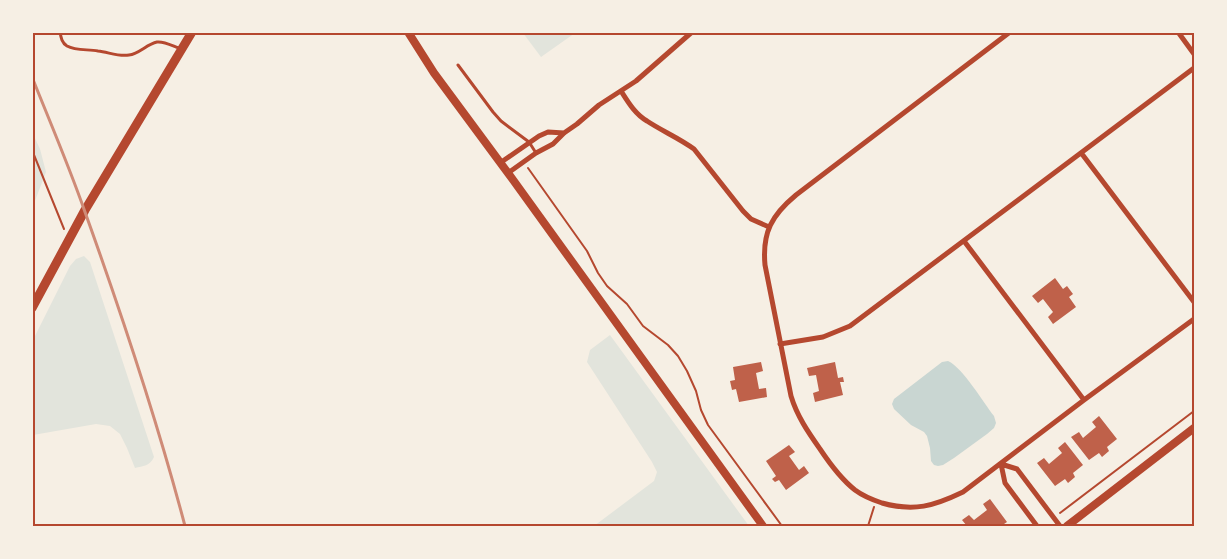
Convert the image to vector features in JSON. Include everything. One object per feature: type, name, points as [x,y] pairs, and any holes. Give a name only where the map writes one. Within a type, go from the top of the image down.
[{"type":"main road","points":[[32,308],[85,210],[192,32]]},
{"type":"street","points":[[408,32],[434,72],[763,526]]},
{"type":"street","points":[[508,173],[536,153],[553,144],[599,105],[649,70],[692,32]]},
{"type":"street","points":[[1010,32],[796,195],[780,210],[769,227],[765,246],[765,265],[790,396],[803,425],[842,478],[870,499],[892,506],[909,508],[943,502],[963,492],[1194,319]]},
{"type":"street","points":[[1178,32],[1194,54]]},
{"type":"street","points":[[780,344],[823,337],[850,326],[1082,154],[1194,68]]},
{"type":"street","points":[[621,91],[629,104],[646,120],[694,149],[743,211],[751,219],[769,227]]},
{"type":"street","points":[[500,163],[539,136],[548,132],[564,133]]},
{"type":"street","points":[[1082,154],[1194,302]]},
{"type":"street","points":[[964,242],[1084,400]]},
{"type":"street","points":[[1067,526],[1194,428]]},
{"type":"street","points":[[1001,464],[1017,469],[1060,526]]},
{"type":"street","points":[[1001,464],[1005,483],[1038,526]]},
{"type":"lane","points":[[60,32],[61,38],[68,46],[77,49],[129,55],[154,43],[161,42],[182,50]]},
{"type":"lane","points":[[458,65],[501,121],[529,142],[536,153]]},
{"type":"path","points":[[32,150],[69,240]]},
{"type":"path","points":[[524,162],[588,251],[598,273],[607,286],[627,304],[643,326],[668,345],[678,356],[696,391],[701,410],[708,425],[782,526]]},
{"type":"path","points":[[1054,517],[1194,411]]},
{"type":"path","points":[[868,526],[877,501]]},
{"type":"shaded area","points":[[523,33],[575,33],[541,57]]},
{"type":"shaded area","points":[[32,132],[40,149],[46,172],[33,206]]},
{"type":"shaded area","points":[[84,256],[90,262],[154,457],[148,464],[143,466],[135,468],[120,434],[110,426],[96,424],[33,435],[33,340],[70,266],[76,259]]},
{"type":"shaded area","points":[[610,335],[749,526],[594,526],[654,481],[657,472],[587,362],[590,350]]},
{"type":"shaded area","points":[[948,361],[966,378],[994,416],[996,423],[994,428],[987,434],[954,458],[938,466],[934,465],[931,461],[927,436],[924,432],[911,425],[894,409],[892,404],[894,399],[942,362]]},
{"type":"building","points":[[1055,278],[1063,289],[1067,286],[1073,294],[1069,297],[1076,307],[1053,324],[1048,317],[1053,312],[1043,299],[1038,303],[1032,296]]},
{"type":"building","points":[[761,362],[763,371],[756,373],[759,389],[766,388],[767,397],[739,402],[736,389],[732,390],[730,381],[735,380],[733,367]]},
{"type":"building","points":[[835,362],[838,378],[843,377],[844,382],[840,382],[843,395],[815,402],[813,393],[819,391],[816,375],[809,376],[807,368]]},
{"type":"building","points":[[1099,416],[1117,439],[1107,447],[1109,451],[1102,457],[1099,453],[1089,460],[1071,437],[1079,432],[1083,438],[1096,427],[1092,422]]},
{"type":"building","points":[[1065,442],[1083,465],[1073,473],[1075,477],[1068,483],[1065,479],[1055,486],[1037,463],[1044,458],[1049,464],[1062,453],[1058,448]]},
{"type":"building","points":[[789,445],[795,452],[789,456],[799,470],[804,466],[809,473],[786,490],[779,480],[775,482],[772,479],[776,476],[766,461]]},
{"type":"building","points":[[990,499],[1007,522],[1001,526],[967,526],[962,520],[969,515],[974,520],[987,510],[983,504]]},
{"type":"railway","points":[[32,77],[72,178],[112,290],[151,407],[185,526]]}]
